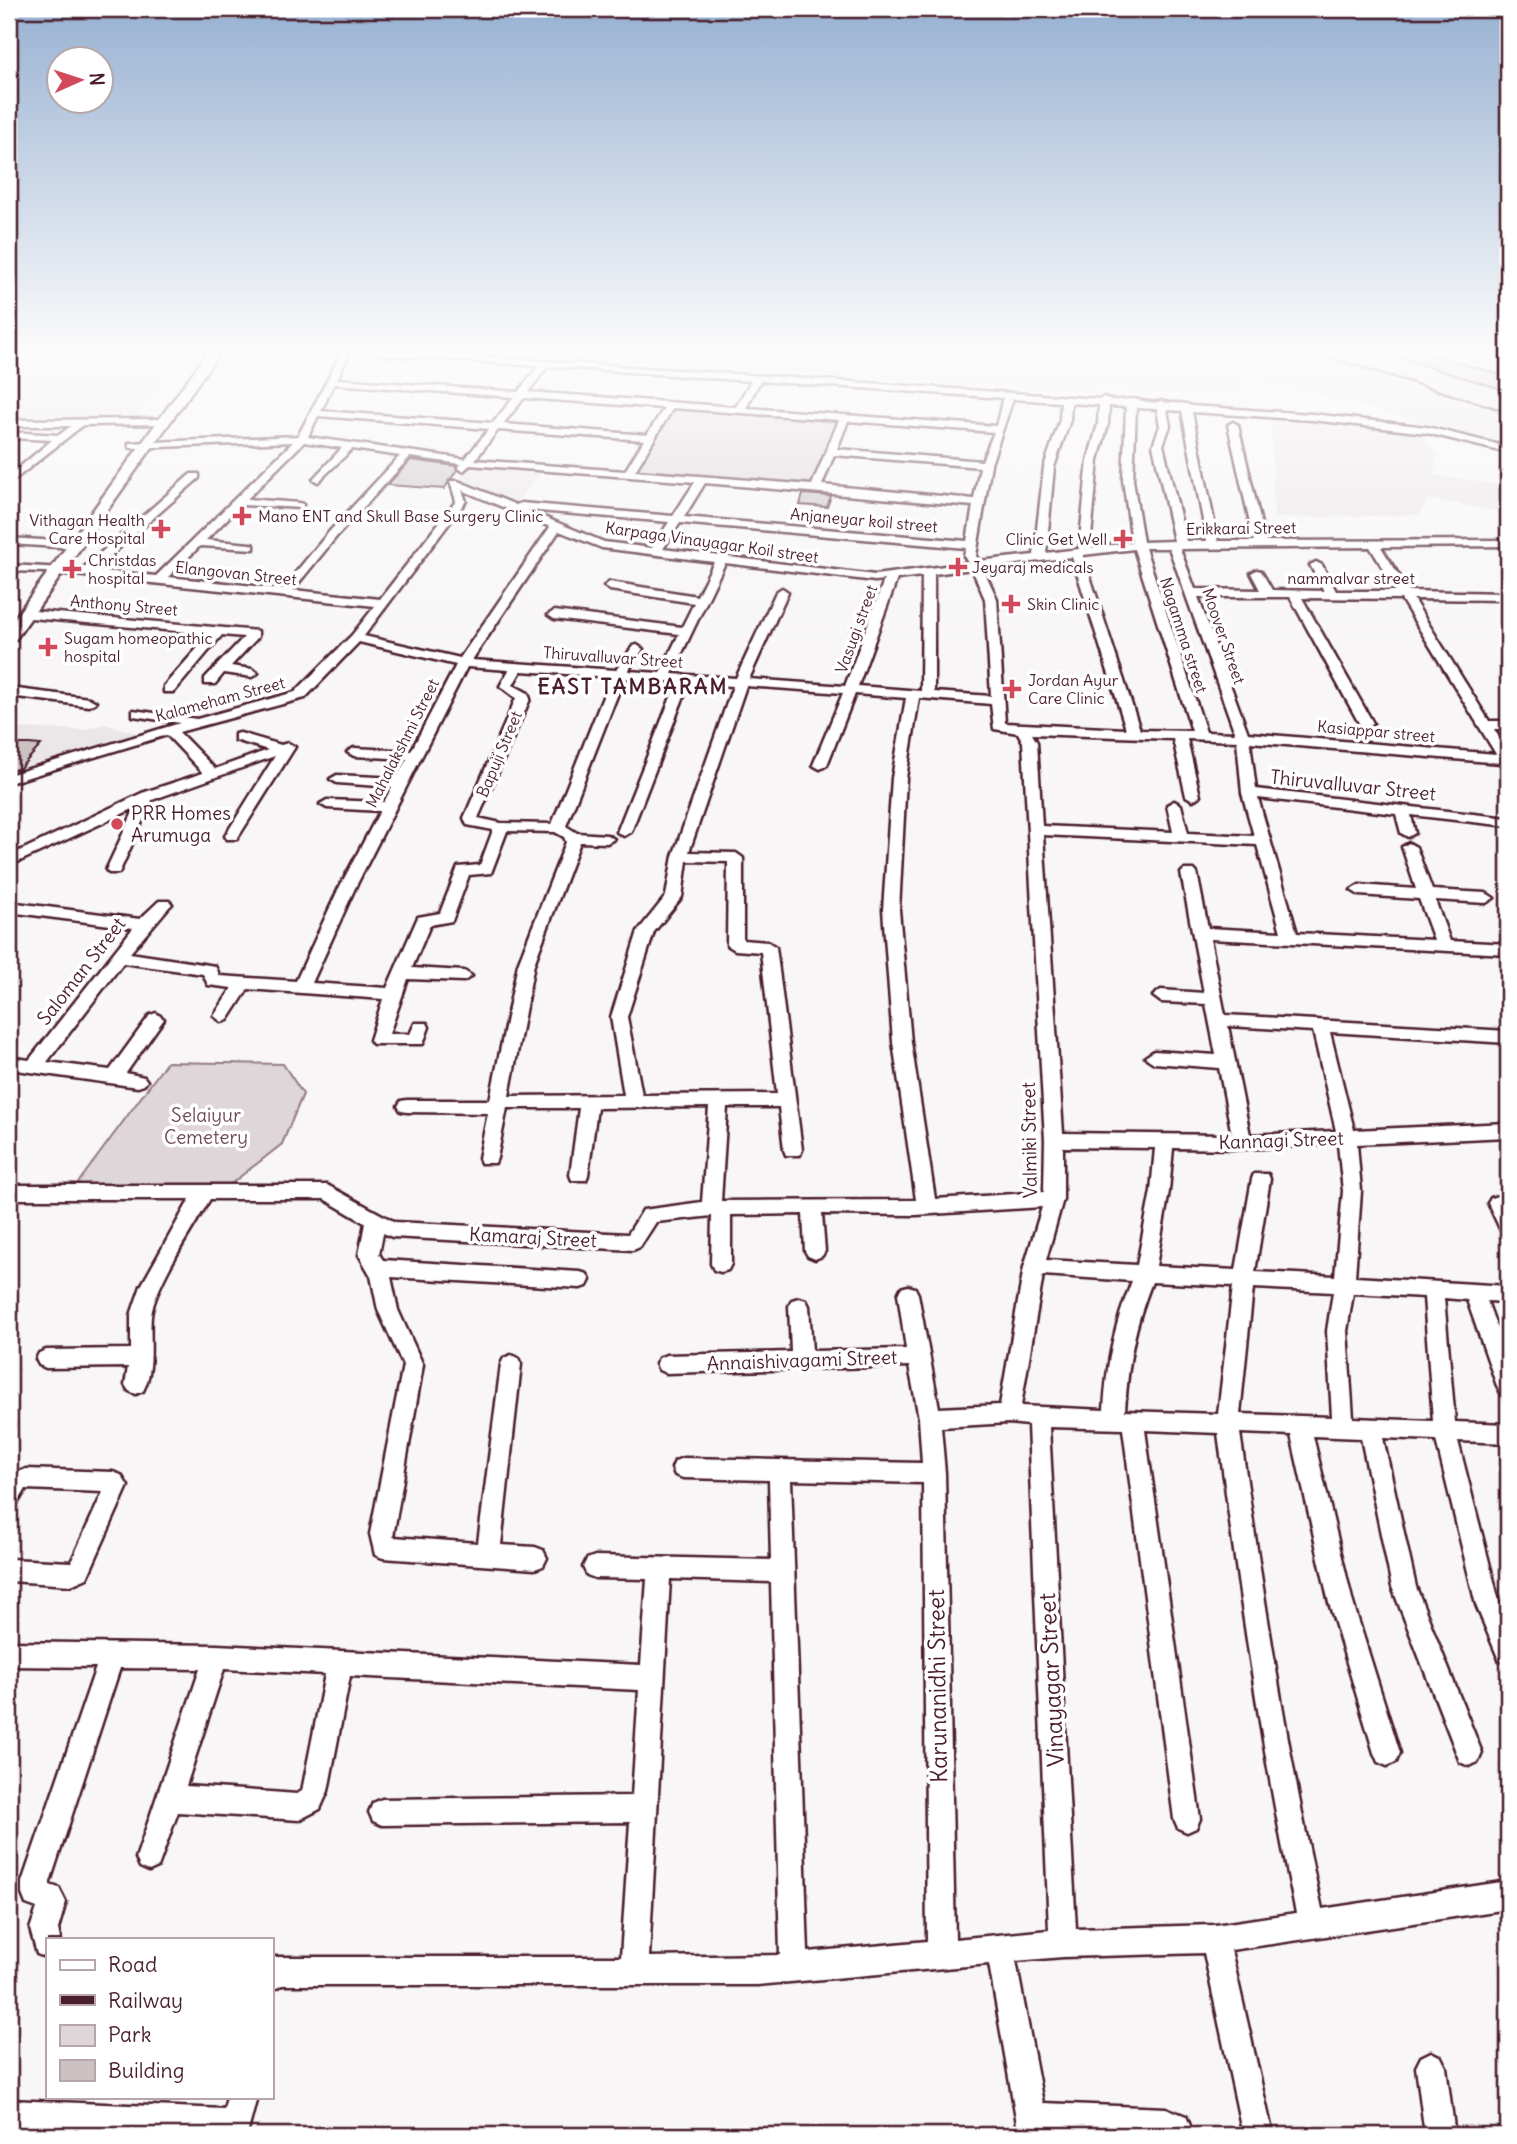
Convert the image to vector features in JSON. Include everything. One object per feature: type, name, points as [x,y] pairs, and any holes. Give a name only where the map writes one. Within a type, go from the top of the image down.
[{"type":"main road","points":[[9,612],[67,545],[134,452]]},
{"type":"main road","points":[[9,637],[24,614],[46,569]]},
{"type":"street","points":[[9,481],[45,452]]},
{"type":"street","points":[[158,581],[289,452]]},
{"type":"street","points":[[318,479],[343,452]]},
{"type":"street","points":[[387,452],[467,462],[978,503]]},
{"type":"street","points":[[454,483],[475,452]]},
{"type":"street","points":[[628,474],[642,452]]},
{"type":"street","points":[[816,488],[831,452]]},
{"type":"street","points":[[832,452],[986,464]]},
{"type":"street","points":[[991,452],[978,503],[970,556],[991,599],[999,726],[1023,730]]},
{"type":"street","points":[[1040,556],[1049,467],[1054,452]]},
{"type":"street","points":[[1095,452],[1080,552],[1134,733]]},
{"type":"street","name":"Nagamma street","points":[[1129,452],[1128,480],[1138,545],[1200,735]]},
{"type":"street","name":"Moover Street","points":[[1159,452],[1177,545],[1243,737]]},
{"type":"street","points":[[1195,452],[1213,544]]},
{"type":"street","points":[[1239,452],[1260,543]]},
{"type":"street","points":[[284,594],[406,455]]},
{"type":"street","points":[[9,461],[31,463]]},
{"type":"street","points":[[85,572],[195,476]]},
{"type":"street","points":[[656,551],[702,480]]},
{"type":"street","name":"Karpaga Vinayagar Koil street","points":[[454,483],[603,545],[857,577],[891,578],[976,567]]},
{"type":"street","name":"Kalameham Street","points":[[9,779],[170,730],[300,695],[356,638],[461,501],[454,483]]},
{"type":"street","points":[[250,490],[294,494]]},
{"type":"street","points":[[238,502],[299,506]]},
{"type":"street","name":"Anjaneyar koil street","points":[[503,505],[971,545]]},
{"type":"street","name":"Mahalakshmi Street","points":[[301,988],[346,890],[463,663],[556,527]]},
{"type":"street","points":[[9,541],[67,545]]},
{"type":"street","points":[[197,542],[250,547]]},
{"type":"street","points":[[1373,543],[1507,761]]},
{"type":"street","name":"Erikkarai Street","points":[[976,567],[1040,556],[1138,545],[1508,543]]},
{"type":"street","points":[[664,678],[721,559]]},
{"type":"street","points":[[1316,565],[1332,594]]},
{"type":"street","name":"Elangovan Street","points":[[9,568],[85,572],[385,603]]},
{"type":"street","points":[[926,1206],[902,1042],[891,910],[899,778],[920,694],[928,572]]},
{"type":"street","points":[[1257,573],[1268,594]]},
{"type":"street","name":"Vasugi street","points":[[820,765],[891,578]]},
{"type":"street","points":[[610,586],[701,600]]},
{"type":"street","points":[[634,1102],[619,1017],[646,931],[674,897],[680,856],[741,682],[782,592]]},
{"type":"street","name":"nammalvar street","points":[[1193,593],[1508,596]]},
{"type":"street","points":[[1294,594],[1366,723]]},
{"type":"street","name":"Anthony Street","points":[[24,614],[252,633],[253,637],[222,669]]},
{"type":"street","points":[[554,615],[686,631]]},
{"type":"street","points":[[169,689],[220,630]]},
{"type":"street","name":"Thiruvalluvar Street","points":[[356,638],[463,663],[997,700]]},
{"type":"street","points":[[607,839],[573,837],[558,828],[619,674],[637,649]]},
{"type":"street","name":"Bapuji Street","points":[[516,668],[506,686],[523,696],[523,699],[471,818],[472,822],[501,827],[558,828]]},
{"type":"street","points":[[210,681],[222,669],[252,673]]},
{"type":"street","points":[[624,832],[684,680]]},
{"type":"street","points":[[9,692],[89,702]]},
{"type":"street","points":[[138,713],[199,722]]},
{"type":"street","points":[[1487,725],[1508,725]]},
{"type":"street","points":[[170,730],[211,773]]},
{"type":"street","name":"Kasiappar street","points":[[1023,730],[1243,737],[1507,761]]},
{"type":"street","name":"Valmiki Street","points":[[1009,1413],[1034,1267],[1053,1199],[1054,1140],[1030,743],[1023,730]]},
{"type":"street","points":[[1180,734],[1193,796]]},
{"type":"street","points":[[240,737],[285,748]]},
{"type":"street","name":"Thiruvalluvar Street","points":[[1243,737],[1249,793],[1508,821]]},
{"type":"street","points":[[9,862],[142,799],[285,748]]},
{"type":"street","points":[[232,836],[285,748]]},
{"type":"street","points":[[354,751],[416,755]]},
{"type":"street","points":[[337,779],[402,783]]},
{"type":"street","points":[[1249,793],[1291,939]]},
{"type":"street","points":[[114,870],[142,799]]},
{"type":"street","points":[[327,804],[389,807]]},
{"type":"street","points":[[1174,805],[1181,836]]},
{"type":"street","points":[[1402,810],[1443,944]]},
{"type":"street","points":[[421,1027],[419,1038],[414,1041],[382,1042],[379,1034],[424,921],[446,917],[463,870],[486,870],[501,827]]},
{"type":"street","points":[[1035,830],[1264,841]]},
{"type":"street","points":[[488,1158],[526,964],[573,837]]},
{"type":"street","points":[[680,856],[737,858],[736,945],[768,947],[793,1150]]},
{"type":"street","points":[[1189,873],[1242,1142]]},
{"type":"street","points":[[1359,890],[1486,898]]},
{"type":"street","name":"Saloman Street","points":[[34,1066],[145,924],[164,904]]},
{"type":"street","points":[[9,907],[145,924]]},
{"type":"street","points":[[1201,933],[1508,949]]},
{"type":"street","points":[[121,957],[209,970],[214,981],[393,994]]},
{"type":"street","points":[[402,973],[464,976]]},
{"type":"street","points":[[222,1016],[243,984]]},
{"type":"street","points":[[1161,996],[1214,999]]},
{"type":"street","points":[[114,1077],[156,1019]]},
{"type":"street","points":[[1219,1020],[1508,1037]]},
{"type":"street","points":[[1320,1027],[1347,1138],[1352,1191],[1337,1331],[1343,1427]]},
{"type":"street","points":[[1154,1057],[1226,1062]]},
{"type":"street","points":[[9,1063],[138,1081]]},
{"type":"street","points":[[407,1105],[786,1100]]},
{"type":"street","points":[[718,1101],[716,1208],[720,1264]]},
{"type":"street","points":[[579,1175],[589,1102]]},
{"type":"street","name":"Kannagi Street","points":[[1054,1140],[1242,1142],[1508,1130]]},
{"type":"street","points":[[1165,1141],[1160,1191],[1145,1274],[1128,1316],[1118,1358],[1124,1420],[1187,1818]]},
{"type":"street","points":[[1261,1179],[1244,1279],[1228,1423],[1253,1608],[1292,1834],[1312,1924]]},
{"type":"street","name":"Kamaraj Street","points":[[9,1192],[327,1192],[392,1229],[633,1242],[650,1215],[716,1208],[926,1206],[1053,1199]]},
{"type":"street","points":[[136,1385],[140,1359],[141,1315],[151,1286],[204,1192]]},
{"type":"street","points":[[1498,1203],[1508,1226]]},
{"type":"street","points":[[812,1206],[815,1251]]},
{"type":"street","points":[[375,1220],[369,1255],[383,1281],[388,1310],[413,1365],[381,1534],[383,1548],[535,1558]]},
{"type":"street","points":[[1034,1267],[1508,1294]]},
{"type":"street","points":[[377,1268],[580,1280]]},
{"type":"street","points":[[1433,1290],[1445,1431],[1488,1605],[1508,1652]]},
{"type":"street","points":[[1474,1292],[1508,1386]]},
{"type":"street","points":[[908,1294],[918,1357]]},
{"type":"street","points":[[799,1306],[802,1361]]},
{"type":"street","name":"Annaishivagami Street","points":[[666,1364],[918,1357],[930,1418]]},
{"type":"street","points":[[46,1359],[140,1359]]},
{"type":"street","points":[[488,1555],[510,1364]]},
{"type":"street","points":[[930,1418],[1009,1413],[1038,1417],[1508,1433]]},
{"type":"street","name":"Vinayagar Street","points":[[1038,1417],[1063,1943]]},
{"type":"street","name":"Karunanidhi Street","points":[[930,1418],[934,1473],[941,1954]]},
{"type":"street","points":[[1300,1426],[1341,1604],[1387,1753]]},
{"type":"street","points":[[1370,1428],[1404,1587],[1469,1753]]},
{"type":"street","points":[[683,1468],[934,1473]]},
{"type":"street","points":[[780,1469],[794,1968]]},
{"type":"street","points":[[9,1497],[18,1481],[26,1479],[113,1482],[117,1486],[79,1570],[71,1574],[9,1570]]},
{"type":"street","points":[[595,1567],[784,1571]]},
{"type":"street","points":[[634,1973],[659,1568]]},
{"type":"street","points":[[9,1654],[216,1657],[653,1678]]},
{"type":"street","points":[[46,1939],[44,1930],[52,1902],[49,1898],[36,1894],[36,1882],[111,1656]]},
{"type":"street","points":[[149,1858],[216,1657]]},
{"type":"street","points":[[170,1798],[299,1807],[306,1804],[311,1800],[317,1779],[341,1662]]},
{"type":"street","points":[[382,1812],[645,1809]]},
{"type":"street","points":[[273,1973],[757,1971],[1063,1943],[1215,1939],[1508,1895]]},
{"type":"street","points":[[1215,1939],[1258,2135]]},
{"type":"street","points":[[1000,1949],[1033,2126],[1166,2123],[1175,2127],[1179,2135]]},
{"type":"street","points":[[1431,2067],[1440,2135]]},
{"type":"street","points":[[15,2122],[236,2119]]},
{"type":"shaded area","points":[[1272,452],[1436,452],[1433,475],[1504,485],[1498,511],[1428,499],[1419,515],[1274,518]]},
{"type":"shaded area","points":[[473,464],[543,470],[517,502],[505,501],[456,482]]},
{"type":"shaded area","points":[[104,724],[144,735],[9,776],[9,728],[85,730]]},
{"type":"green space","points":[[642,452],[829,452],[817,487],[628,474]]},
{"type":"green space","name":"Selaiyur Cemetery","points":[[167,1062],[283,1064],[303,1094],[282,1144],[227,1187],[75,1187]]},
{"type":"building","points":[[411,460],[456,466],[457,470],[444,489],[387,485]]},
{"type":"building","points":[[803,494],[831,496],[827,507],[800,505]]},
{"type":"building","points":[[9,744],[41,745],[19,769],[9,770]]},
{"type":"place","name":"Mano ENT and Skull Base Surgery Clinic","points":[[242,516]]},
{"type":"place","name":"Vithagan Health Care Hospital","points":[[161,529]]},
{"type":"place","name":"Clinic Get Well","points":[[1123,539]]},
{"type":"place","name":"Jeyaraj medicals","points":[[958,567]]},
{"type":"place","name":"Christdas hospital","points":[[72,569]]},
{"type":"place","name":"Skin Clinic","points":[[1011,604]]},
{"type":"place","name":"Sugam homeopathic hospital","points":[[48,647]]},
{"type":"place","name":"Jordan Ayur Care Clinic","points":[[1012,689]]},
{"type":"place","name":"PRR Homes Arumuga","points":[[117,824]]},
{"type":"district","name":"EAST TAMBARAM","points":[[633,686]]}]
